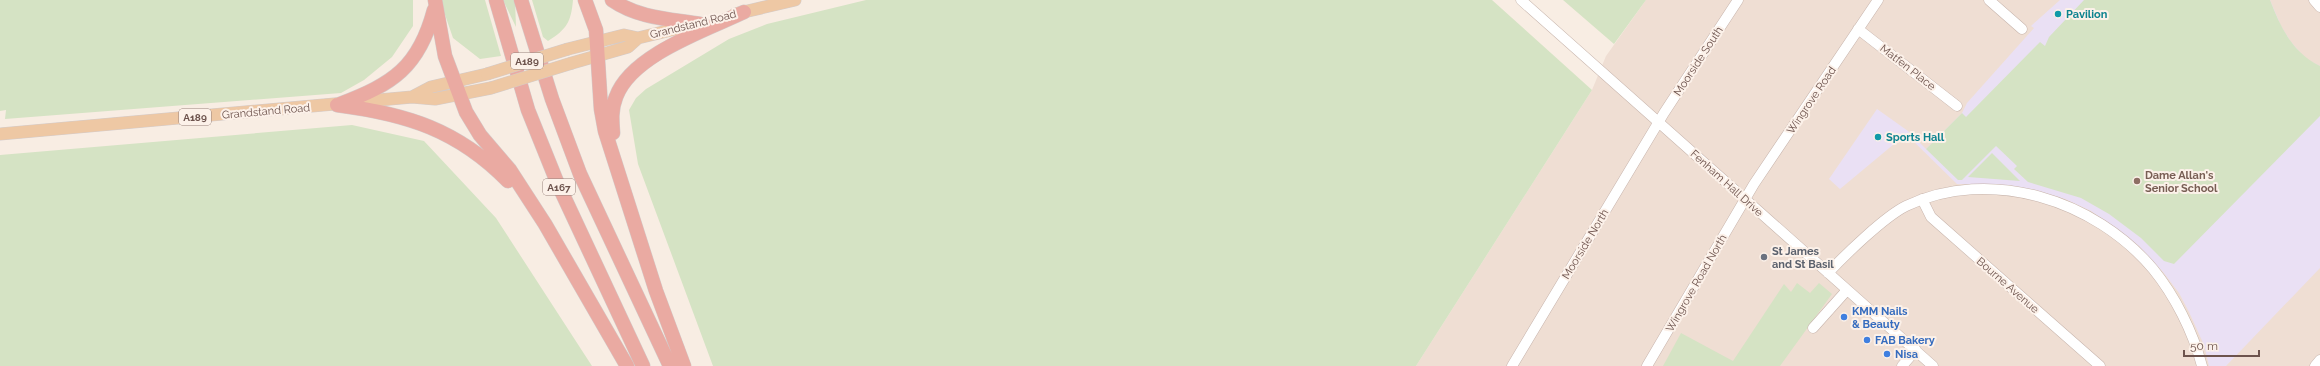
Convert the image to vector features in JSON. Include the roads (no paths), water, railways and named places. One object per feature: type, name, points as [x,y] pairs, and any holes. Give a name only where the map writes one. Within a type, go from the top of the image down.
[{"type":"highway","name":"A167","points":[[496,0],[528,110],[556,182],[643,366]]},
{"type":"highway","name":"A167","points":[[521,0],[552,99],[580,174],[670,366]]},
{"type":"highway","points":[[585,0],[596,30],[599,56],[601,109],[614,162],[656,291],[684,366]]},
{"type":"highway","points":[[612,0],[629,10],[654,17],[700,24]]},
{"type":"highway","points":[[435,3],[445,56],[459,95],[472,124],[510,170],[545,224],[626,366]]},
{"type":"highway","points":[[337,105],[372,92],[402,71],[414,57],[425,38],[435,3]]},
{"type":"highway","points":[[614,162],[613,108],[616,96],[624,81],[635,69],[668,48],[744,12]]},
{"type":"highway","points":[[337,105],[378,110],[401,116],[454,139],[495,168],[545,224]]},
{"type":"main road","name":"Grandstand Road","points":[[412,97],[431,87],[486,74],[597,41],[624,35],[638,38],[795,0]]},
{"type":"main road","name":"Grandstand Road","points":[[0,134],[337,105],[412,97],[435,99],[491,88],[599,56],[628,47],[638,38]]},
{"type":"street","name":"Fenham Hall Drive","points":[[1521,0],[1744,200],[1933,366]]},
{"type":"street","name":"Moorside South","points":[[1658,122],[1738,0]]},
{"type":"street","name":"Wingrove Road","points":[[1744,200],[1878,0]]},
{"type":"street","points":[[1990,0],[2022,29]]},
{"type":"street","points":[[2314,0],[2320,8]]},
{"type":"street","name":"Matfen Place","points":[[1858,29],[1958,106]]},
{"type":"street","name":"Moorside North","points":[[1512,366],[1658,122]]},
{"type":"street","points":[[1828,274],[1855,247],[1894,214],[1922,199],[1959,190],[1992,189],[2026,193],[2056,200],[2094,220],[2127,244],[2160,279],[2187,326],[2202,366]]},
{"type":"street","name":"Bourne Avenue","points":[[1922,199],[1931,217],[2100,366]]},
{"type":"street","name":"Wingrove Road North","points":[[1647,366],[1744,200]]},
{"type":"street","points":[[1813,328],[1847,290]]},
{"type":"street","points":[[1902,366],[1916,350]]},
{"type":"street","points":[[2315,366],[2320,360]]},
{"type":"place","name":"Pavilion","points":[[2058,14]]},
{"type":"place","name":"Sports Hall","points":[[1878,137]]},
{"type":"place","name":"Dame Allan's Senior School","points":[[2137,181]]},
{"type":"place","name":"St James and St Basil","points":[[1764,257]]},
{"type":"place","name":"KMM Nails & Beauty","points":[[1844,317]]},
{"type":"place","name":"FAB Bakery","points":[[1867,340]]},
{"type":"place","name":"Nisa","points":[[1887,354]]}]
